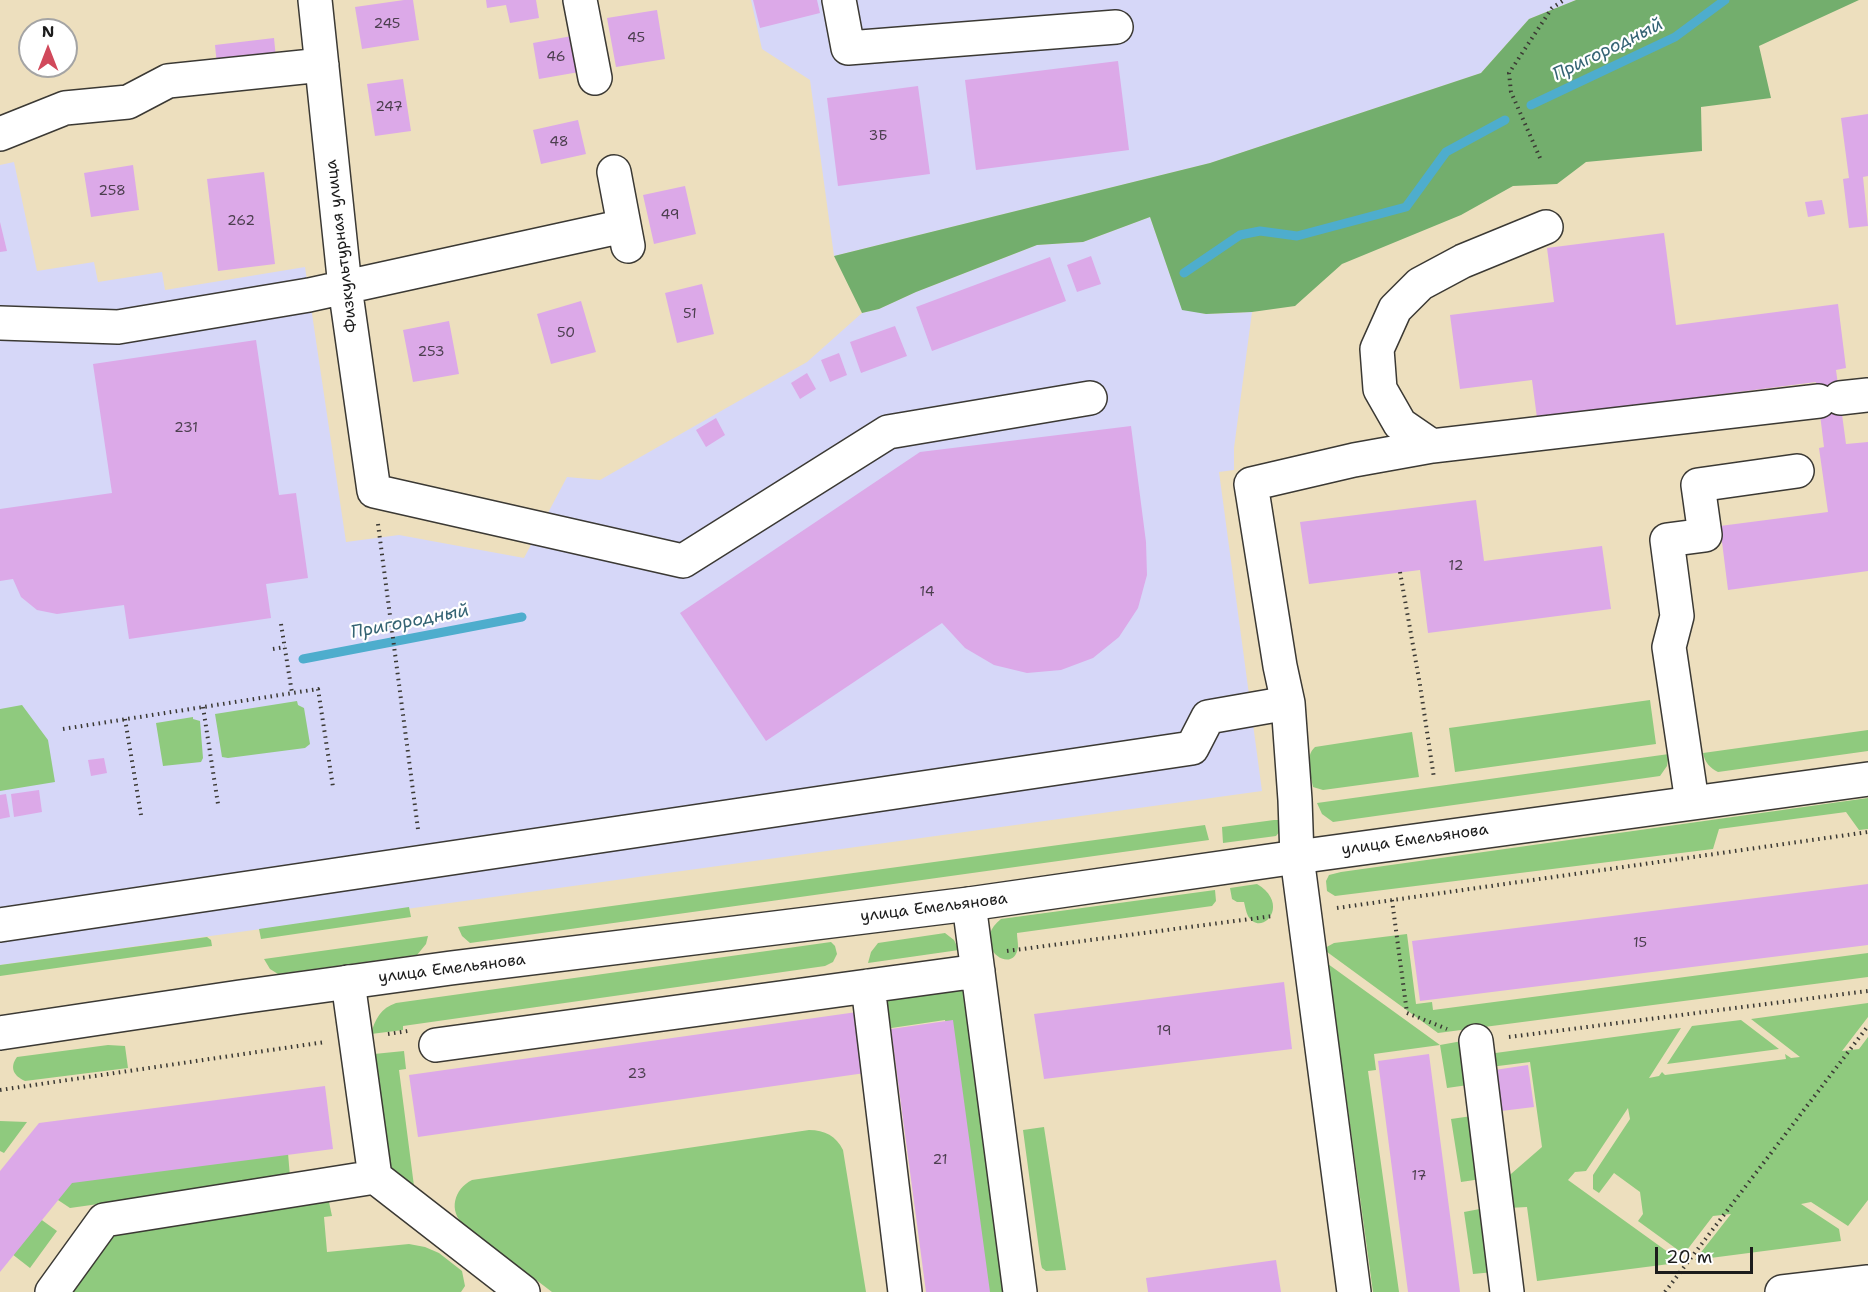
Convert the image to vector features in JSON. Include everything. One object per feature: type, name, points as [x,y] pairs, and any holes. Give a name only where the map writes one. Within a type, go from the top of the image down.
[{"type":"main road","name":"Физкультурная улица","points":[[315,0],[345,287],[374,491]]},
{"type":"main road","points":[[580,0],[595,78]]},
{"type":"main road","points":[[839,0],[848,48],[1116,27]]},
{"type":"main road","points":[[0,134],[65,108],[128,102],[168,81],[322,65]]},
{"type":"main road","points":[[0,323],[118,327],[309,295],[626,236],[614,172]]},
{"type":"main road","points":[[1432,446],[1400,424],[1380,389],[1377,349],[1395,309],[1420,284],[1463,261],[1546,227]]},
{"type":"main road","points":[[374,491],[683,561],[888,432],[1090,398]]},
{"type":"main road","points":[[1354,1292],[1297,856],[1288,703],[1251,484],[1354,460],[1432,446],[1842,398]]},
{"type":"main road","points":[[1692,802],[1669,647],[1677,616],[1666,540],[1705,535],[1698,485],[1797,471]]},
{"type":"main road","points":[[0,926],[1192,748],[1208,717],[1288,703]]},
{"type":"main road","name":"улица Емельянова","points":[[0,1033],[348,982],[969,904],[1297,856],[1868,779]]},
{"type":"main road","points":[[969,904],[1020,1292]]},
{"type":"main road","points":[[436,1045],[868,986],[977,963]]},
{"type":"main road","points":[[348,982],[375,1177],[523,1292]]},
{"type":"main road","points":[[868,986],[905,1292]]},
{"type":"main road","points":[[1476,1041],[1507,1292]]},
{"type":"main road","points":[[52,1292],[104,1220],[375,1177]]},
{"type":"main road","points":[[1782,1292],[1868,1282]]},
{"type":"path","points":[[1540,158],[1511,92],[1509,73],[1552,8],[1564,0]]},
{"type":"path","points":[[374,491],[422,862]]},
{"type":"path","points":[[1400,572],[1434,778]]},
{"type":"path","points":[[281,624],[292,693]]},
{"type":"path","points":[[273,649],[285,647]]},
{"type":"path","points":[[63,729],[318,689],[333,787]]},
{"type":"path","points":[[203,707],[218,804]]},
{"type":"path","points":[[125,719],[141,815]]},
{"type":"path","points":[[977,963],[1304,912],[1868,832]]},
{"type":"path","points":[[1392,900],[1407,1013],[1476,1041],[1868,991]]},
{"type":"path","points":[[1665,1292],[1868,1026]]},
{"type":"shaded area","points":[[751,0],[1576,0],[1529,19],[1481,73],[1210,163],[834,256],[810,80],[762,49]]},
{"type":"shaded area","points":[[14,162],[37,271],[94,262],[98,282],[162,272],[165,290],[305,267],[346,542],[399,535],[524,558],[567,477],[600,480],[807,362],[862,313],[879,309],[916,292],[1037,245],[1083,242],[1150,217],[1182,309],[1206,314],[1252,312],[1234,448],[1234,470],[1219,472],[1262,791],[0,965],[0,165]]},
{"type":"green space","points":[[1576,0],[1859,0],[1759,46],[1771,98],[1701,107],[1702,151],[1586,162],[1557,184],[1513,186],[1461,215],[1342,264],[1295,306],[1252,312],[1206,314],[1182,310],[1150,217],[1083,242],[1037,245],[916,292],[879,309],[862,313],[834,256],[1210,163],[1481,73],[1529,19]]},
{"type":"green space","points":[[1650,700],[1656,744],[1455,772],[1449,728]]},
{"type":"green space","points":[[297,701],[298,705],[304,708],[310,744],[305,748],[222,757],[215,714]]},
{"type":"green space","points":[[22,705],[48,740],[55,782],[0,791],[0,709]]},
{"type":"green space","points":[[193,717],[200,721],[203,758],[201,762],[163,766],[156,723]]},
{"type":"green space","points":[[1868,730],[1868,751],[1718,772],[1708,765],[1703,753]]},
{"type":"green space","points":[[1412,732],[1419,777],[1323,790],[1313,787],[1309,761],[1315,747]]},
{"type":"green space","points":[[1669,754],[1667,766],[1660,776],[1333,822],[1322,814],[1317,803]]},
{"type":"green space","points":[[1868,798],[1868,829],[1859,830],[1846,812],[1719,829],[1713,849],[1335,896],[1327,891],[1326,881],[1329,875],[1341,872]]},
{"type":"green space","points":[[1284,820],[1276,836],[1223,843],[1222,827]]},
{"type":"green space","points":[[1205,825],[1209,840],[470,943],[462,936],[458,927]]},
{"type":"green space","points":[[1257,884],[1267,892],[1273,909],[1266,921],[1260,923],[1254,922],[1248,916],[1244,902],[1232,899],[1230,888]]},
{"type":"green space","points":[[1215,890],[1216,901],[1212,906],[1017,933],[1018,947],[1015,956],[1009,959],[1002,959],[996,954],[989,939],[992,929],[1001,919]]},
{"type":"green space","points":[[409,907],[411,917],[261,939],[259,929]]},
{"type":"green space","points":[[945,933],[954,940],[959,950],[868,963],[871,952],[878,943]]},
{"type":"green space","points":[[1407,934],[1416,1004],[1432,1002],[1433,1010],[1868,953],[1868,977],[1438,1033],[1323,949],[1334,943]]},
{"type":"green space","points":[[428,936],[426,944],[417,955],[278,974],[270,969],[264,959]]},
{"type":"green space","points":[[207,937],[211,940],[212,946],[0,976],[0,965]]},
{"type":"green space","points":[[831,942],[837,954],[833,962],[825,966],[403,1026],[403,1030],[371,1034],[379,1015],[396,1003]]},
{"type":"green space","points":[[1328,964],[1440,1045],[1374,1054],[1376,1070],[1368,1071],[1399,1292],[1373,1292]]},
{"type":"green space","points":[[962,970],[1006,1292],[984,1292],[945,1020],[878,1030],[879,979]]},
{"type":"green space","points":[[1868,1003],[1868,1017],[1842,1051],[1859,1049],[1868,1037],[1868,1200],[1848,1226],[1811,1202],[1801,1204],[1839,1229],[1841,1241],[1695,1260],[1731,1214],[1713,1216],[1687,1250],[1678,1250],[1638,1221],[1643,1214],[1640,1192],[1614,1173],[1599,1193],[1593,1189],[1593,1175],[1630,1119],[1628,1108],[1586,1171],[1575,1172],[1568,1180],[1679,1260],[1677,1263],[1537,1281],[1527,1207],[1508,1208],[1504,1180],[1542,1147],[1530,1062],[1490,1067],[1488,1054],[1681,1028],[1649,1078],[1659,1076],[1662,1072],[1665,1075],[1786,1059],[1785,1054],[1791,1058],[1800,1057],[1751,1019]]},
{"type":"green space","points":[[1741,1020],[1779,1049],[1667,1064],[1692,1026]]},
{"type":"green space","points":[[1462,1041],[1468,1085],[1447,1088],[1440,1045]]},
{"type":"green space","points":[[108,1045],[125,1046],[128,1068],[25,1081],[18,1077],[13,1068],[17,1057]]},
{"type":"green space","points":[[404,1051],[406,1069],[399,1070],[414,1186],[390,1170],[374,1054]]},
{"type":"green space","points":[[1472,1116],[1481,1179],[1461,1182],[1451,1119]]},
{"type":"green space","points":[[0,1121],[27,1122],[4,1153],[0,1151]]},
{"type":"green space","points":[[1044,1127],[1066,1270],[1046,1271],[1041,1264],[1023,1130]]},
{"type":"green space","points":[[809,1130],[829,1135],[843,1150],[866,1292],[552,1292],[464,1225],[456,1213],[457,1195],[472,1180]]},
{"type":"green space","points":[[288,1153],[290,1177],[70,1208],[55,1198],[68,1181]]},
{"type":"green space","points":[[324,1198],[329,1202],[332,1216],[324,1217],[327,1252],[409,1244],[425,1247],[439,1253],[462,1271],[465,1286],[461,1292],[71,1292],[123,1222]]},
{"type":"green space","points":[[1485,1208],[1494,1272],[1473,1274],[1464,1212]]},
{"type":"green space","points":[[39,1218],[57,1231],[30,1268],[12,1254]]},
{"type":"building","points":[[413,0],[419,40],[362,49],[355,7]]},
{"type":"building","points":[[486,0],[536,0],[539,18],[510,23],[506,5],[487,8]]},
{"type":"building","points":[[753,0],[817,0],[820,13],[760,28]]},
{"type":"building","points":[[657,10],[665,59],[616,67],[607,18]]},
{"type":"building","points":[[572,36],[579,72],[539,79],[533,43]]},
{"type":"building","points":[[274,38],[276,58],[217,65],[215,45]]},
{"type":"building","points":[[1118,61],[1129,150],[976,170],[965,80]]},
{"type":"building","points":[[403,79],[411,131],[375,136],[367,84]]},
{"type":"building","points":[[918,86],[930,174],[838,186],[827,98]]},
{"type":"building","points":[[1868,114],[1868,176],[1863,177],[1868,226],[1849,228],[1843,179],[1849,178],[1841,118]]},
{"type":"building","points":[[578,120],[586,154],[541,164],[533,130]]},
{"type":"building","points":[[133,165],[139,210],[91,217],[84,173]]},
{"type":"building","points":[[264,172],[275,264],[218,271],[207,179]]},
{"type":"building","points":[[685,186],[696,234],[654,244],[643,195]]},
{"type":"building","points":[[1822,200],[1825,214],[1808,217],[1805,202]]},
{"type":"building","points":[[0,222],[7,251],[0,252]]},
{"type":"building","points":[[1664,233],[1676,325],[1838,304],[1846,368],[1836,370],[1846,444],[1868,442],[1868,571],[1728,590],[1720,526],[1828,512],[1819,448],[1824,447],[1816,382],[1537,418],[1532,380],[1460,389],[1450,315],[1554,302],[1547,248]]},
{"type":"building","points":[[1091,256],[1101,284],[1077,292],[1067,265]]},
{"type":"building","points":[[1050,257],[1066,301],[932,351],[916,307]]},
{"type":"building","points":[[702,284],[714,334],[677,343],[665,293]]},
{"type":"building","points":[[581,301],[596,352],[551,364],[537,314]]},
{"type":"building","points":[[449,321],[459,374],[413,382],[403,330]]},
{"type":"building","points":[[895,326],[907,356],[861,373],[850,342]]},
{"type":"building","points":[[256,340],[279,495],[296,493],[308,578],[266,584],[271,618],[129,639],[124,605],[57,614],[37,610],[21,597],[13,579],[0,581],[0,509],[112,493],[93,364]]},
{"type":"building","points":[[839,353],[847,375],[830,382],[821,360]]},
{"type":"building","points":[[807,373],[816,389],[800,399],[791,383]]},
{"type":"building","points":[[716,418],[725,435],[706,447],[696,430]]},
{"type":"building","points":[[1131,426],[1146,542],[1147,575],[1138,608],[1119,637],[1093,658],[1061,670],[1027,673],[994,665],[965,648],[942,623],[766,741],[680,613],[920,452]]},
{"type":"building","points":[[1476,500],[1484,561],[1602,546],[1611,609],[1428,633],[1420,570],[1309,584],[1300,522]]},
{"type":"building","points":[[104,758],[107,773],[91,776],[88,760]]},
{"type":"building","points":[[39,790],[42,812],[14,817],[11,794]]},
{"type":"building","points":[[6,794],[10,817],[0,819],[0,795]]},
{"type":"building","points":[[1868,884],[1868,945],[1420,1001],[1412,941]]},
{"type":"building","points":[[1284,982],[1292,1049],[1044,1079],[1034,1014]]},
{"type":"building","points":[[857,1012],[865,1073],[418,1137],[409,1075]]},
{"type":"building","points":[[953,1020],[990,1292],[926,1292],[891,1029]]},
{"type":"building","points":[[1429,1054],[1460,1292],[1408,1292],[1378,1061]]},
{"type":"building","points":[[1528,1065],[1534,1107],[1493,1112],[1488,1071]]},
{"type":"building","points":[[325,1086],[333,1149],[72,1183],[0,1272],[0,1171],[39,1123]]},
{"type":"building","points":[[1276,1260],[1281,1292],[1148,1292],[1146,1278]]},
{"type":"waterway","name":"Пригородный","points":[[1531,105],[1675,37],[1725,0]]},
{"type":"waterway","name":"Пригородный","points":[[1184,273],[1240,235],[1260,231],[1297,236],[1406,207],[1446,152],[1505,120]]},
{"type":"waterway","name":"Пригородный","points":[[303,659],[522,617]]}]
